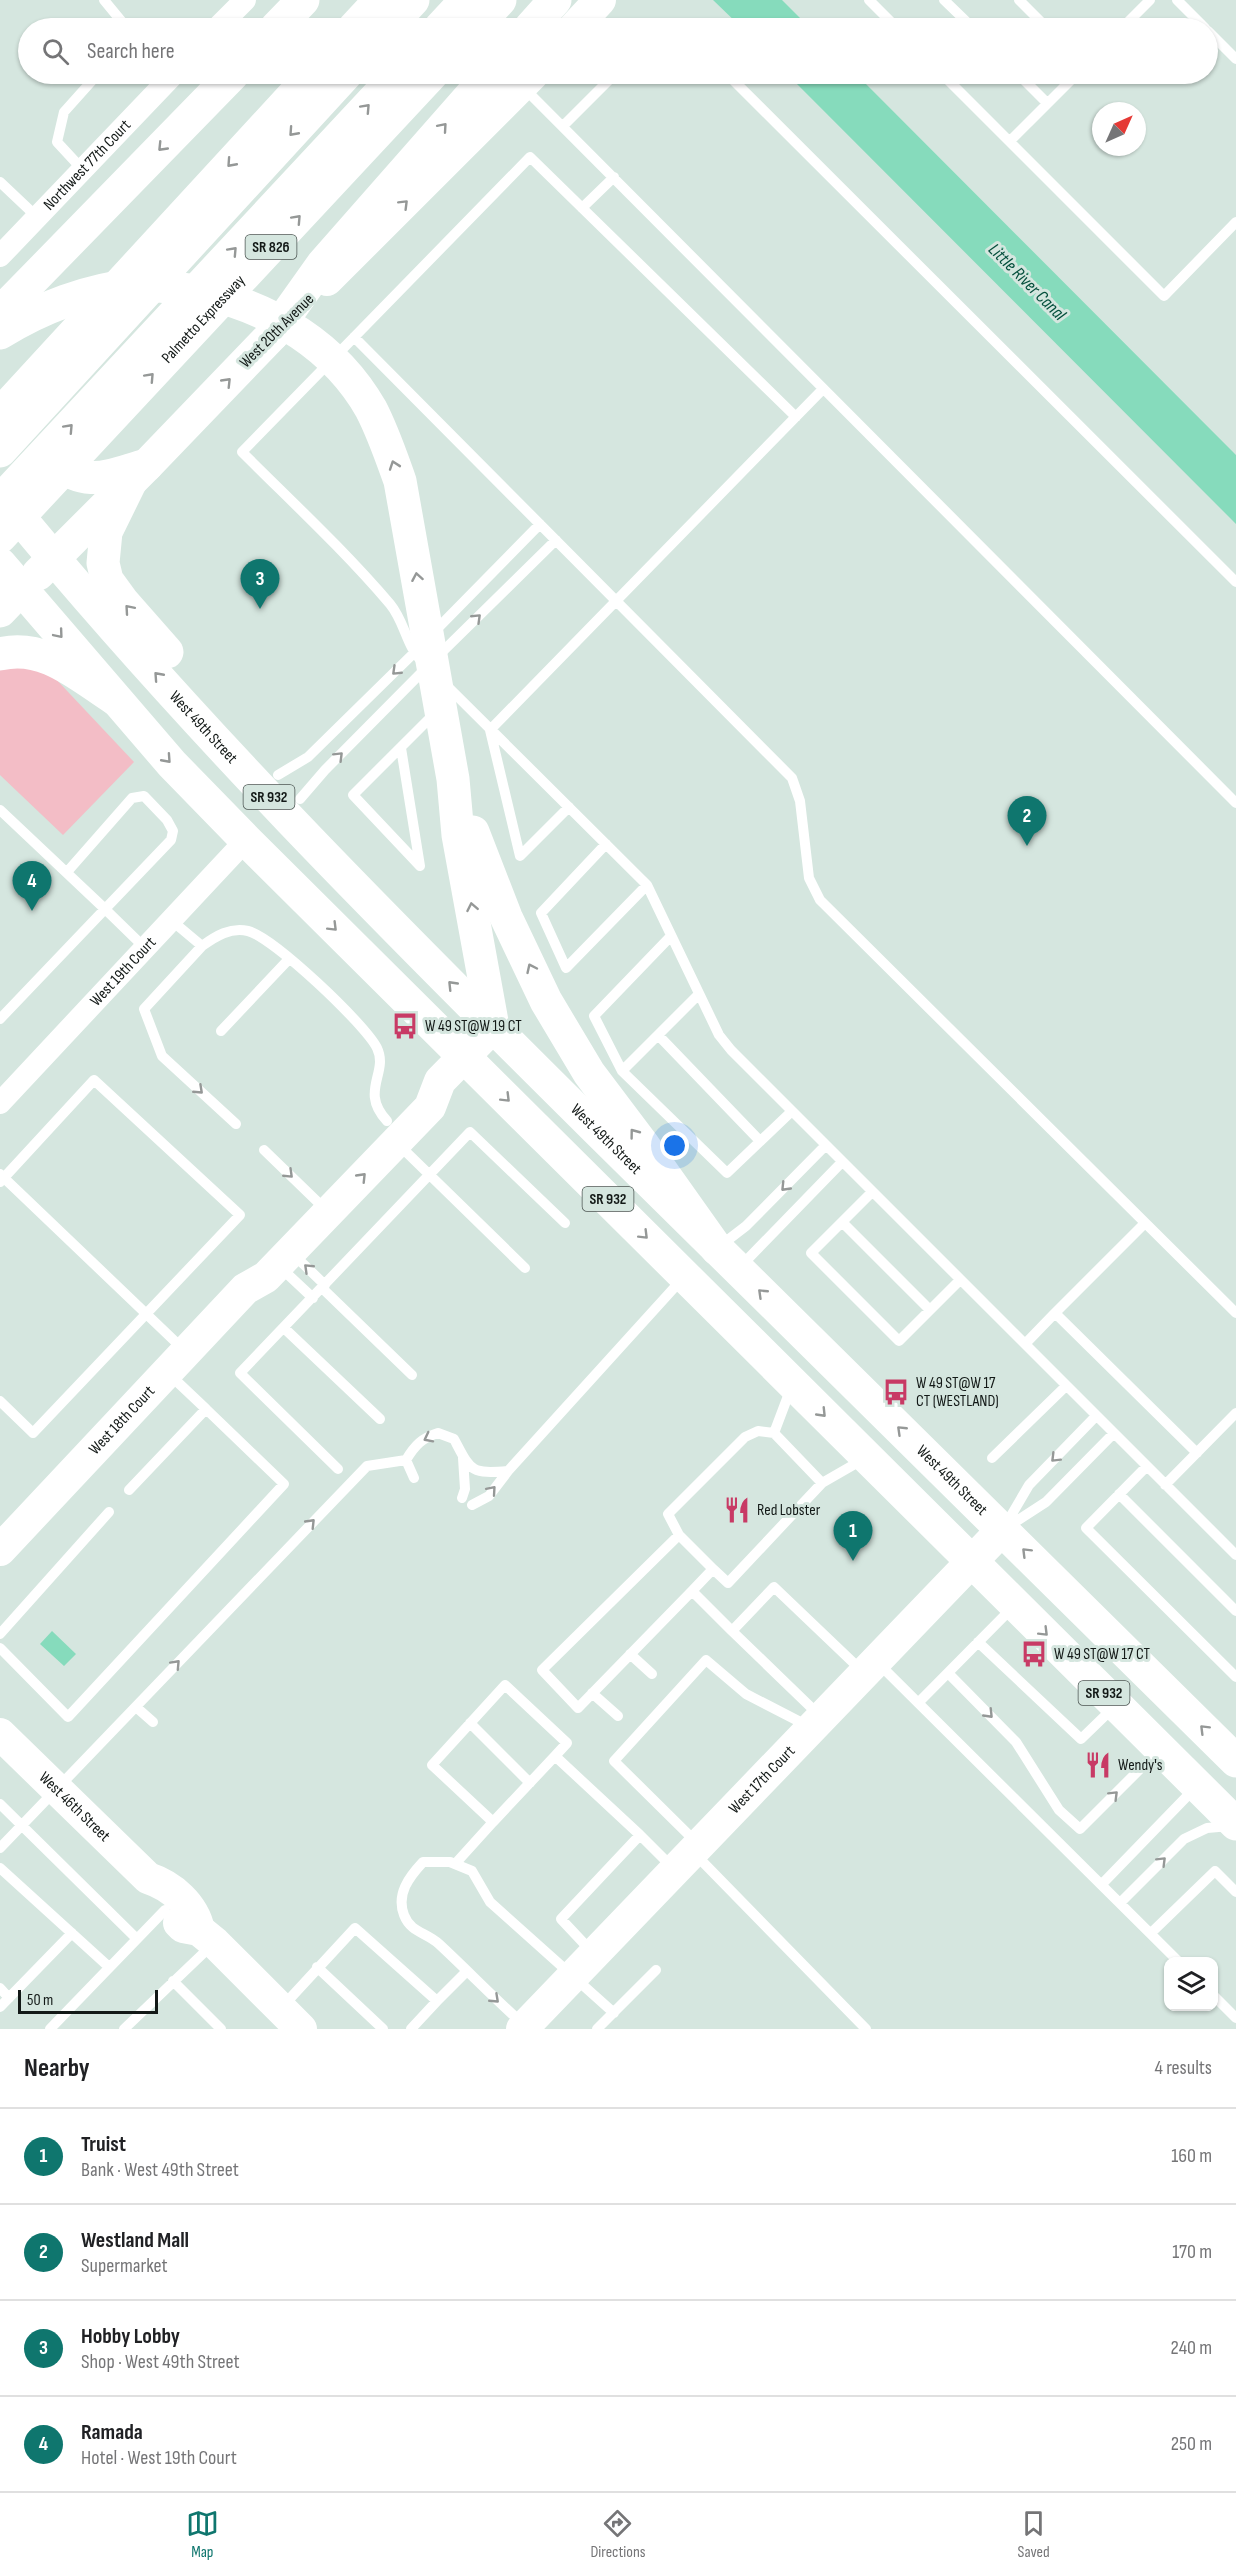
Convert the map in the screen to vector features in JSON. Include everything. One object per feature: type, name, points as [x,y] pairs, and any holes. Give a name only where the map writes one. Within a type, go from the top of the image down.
[{"type":"main road","points":[[286,18],[303,0]]},
{"type":"main road","points":[[363,18],[380,0]]},
{"type":"main road","points":[[396,18],[413,0]]},
{"type":"main road","points":[[449,18],[466,0]]},
{"type":"main road","points":[[483,18],[500,0]]},
{"type":"main road","points":[[539,18],[555,0]]},
{"type":"main road","points":[[2,315],[223,84]]},
{"type":"main road","points":[[0,451],[63,365],[304,84]]},
{"type":"main road","points":[[140,472],[97,479],[66,472],[36,451],[0,416],[63,365],[336,84]]},
{"type":"main road","points":[[0,501],[102,411],[389,84]]},
{"type":"main road","name":"Palmetto Expressway","points":[[0,537],[102,411],[422,84]]},
{"type":"main road","points":[[273,334],[322,265],[481,84]]},
{"type":"main road","points":[[2,315],[29,315],[76,298],[137,285],[184,289],[234,300],[271,315],[307,337],[343,371],[370,408],[386,440],[400,481],[453,779],[458,835],[493,1027]]},
{"type":"main road","name":"West 20th Avenue","points":[[11,600],[140,472],[273,334]]},
{"type":"main road","points":[[140,472],[106,532],[104,563],[107,580],[123,602],[194,684],[300,799],[402,919],[425,958]]},
{"type":"main road","name":"West 49th Street","points":[[0,493],[53,559],[277,806],[425,958],[727,1259],[1234,1754]]},
{"type":"main road","name":"SR 932","points":[[0,564],[11,600],[115,699],[172,764],[246,840],[1236,1825]]},
{"type":"main road","points":[[0,654],[18,650],[40,654],[63,665],[115,699]]},
{"type":"main road","points":[[453,779],[506,917],[546,1001],[589,1073],[727,1259]]},
{"type":"main road","points":[[1197,1785],[1216,1779],[1224,1780],[1236,1787]]},
{"type":"street","points":[[227,18],[245,0]]},
{"type":"street","points":[[583,18],[600,0]]},
{"type":"street","name":"Northwest 77th Court","points":[[0,256],[164,84]]},
{"type":"street","name":"West 20th Avenue","points":[[273,334],[523,84]]},
{"type":"street","name":"West 19th Court","points":[[0,1102],[246,840]]},
{"type":"street","name":"West 18th Court","points":[[245,1288],[251,1264],[321,1205],[391,1131],[416,1091],[441,1081],[493,1027]]},
{"type":"street","name":"West 18th Court","points":[[0,1550],[245,1288],[266,1277],[284,1258],[321,1205]]},
{"type":"street","name":"West 17th Court","points":[[523,2027],[1003,1529]]},
{"type":"street","name":"West 46th Street","points":[[0,1734],[148,1878],[165,1884],[195,1913],[207,1936],[291,2019]]},
{"type":"street","name":"West 46th Street","points":[[148,1878],[152,1897],[165,1910],[183,1927],[207,1936]]},
{"type":"lane","points":[[104,0],[119,18]]},
{"type":"lane","points":[[869,0],[887,18]]},
{"type":"lane","points":[[944,0],[963,18]]},
{"type":"lane","points":[[1019,0],[1037,18]]},
{"type":"lane","points":[[1132,18],[1150,0]]},
{"type":"lane","points":[[1177,0],[1194,18]]},
{"type":"lane","points":[[1218,42],[1236,59]]},
{"type":"lane","points":[[82,169],[57,142],[64,112],[89,84]]},
{"type":"lane","points":[[530,84],[563,126],[1236,803]]},
{"type":"lane","points":[[563,126],[605,84]]},
{"type":"lane","points":[[737,84],[1236,582]]},
{"type":"lane","points":[[952,84],[1164,296],[1236,222]]},
{"type":"lane","points":[[1028,84],[1047,103]]},
{"type":"lane","points":[[1010,141],[1067,84]]},
{"type":"lane","points":[[796,417],[530,157],[242,452],[362,571],[398,613],[414,653],[427,667],[647,885],[719,1035],[842,1162],[1236,1555]]},
{"type":"lane","points":[[582,208],[614,177]]},
{"type":"lane","points":[[0,182],[37,217]]},
{"type":"lane","points":[[354,336],[792,778],[800,801],[809,878],[820,900],[1236,1313]]},
{"type":"lane","points":[[490,730],[823,389]]},
{"type":"lane","points":[[278,775],[308,757],[540,524]]},
{"type":"lane","points":[[300,799],[325,770],[556,540]]},
{"type":"lane","points":[[401,748],[420,866],[353,795],[454,694]]},
{"type":"lane","points":[[490,730],[520,856],[569,807]]},
{"type":"lane","points":[[0,1019],[171,840],[173,831],[167,820],[144,796],[132,798],[67,872]]},
{"type":"lane","points":[[0,810],[145,948]]},
{"type":"lane","points":[[606,844],[541,913],[566,968],[647,885]]},
{"type":"lane","points":[[171,920],[202,946]]},
{"type":"lane","points":[[236,1124],[162,1056],[144,1009],[202,946],[223,932],[247,931],[268,940],[364,1029],[378,1050],[373,1099],[391,1131],[430,1174],[525,1268]]},
{"type":"lane","points":[[671,936],[594,1016],[622,1071],[727,1173],[792,1111]]},
{"type":"lane","points":[[221,1031],[289,959]]},
{"type":"lane","points":[[622,1071],[699,994]]},
{"type":"lane","points":[[658,1035],[760,1141]]},
{"type":"lane","points":[[0,1401],[33,1433],[147,1316],[240,1215],[94,1080],[1,1178],[147,1316],[206,1408],[284,1484],[68,1717],[0,1648]]},
{"type":"lane","points":[[338,1468],[240,1373],[470,1132],[565,1223]]},
{"type":"lane","points":[[727,1259],[746,1226],[826,1145]]},
{"type":"lane","points":[[264,1150],[321,1205]]},
{"type":"lane","points":[[727,1259],[842,1162]]},
{"type":"lane","points":[[872,1192],[811,1253],[899,1341],[960,1280]]},
{"type":"lane","points":[[842,1222],[930,1310]]},
{"type":"lane","points":[[1025,1344],[1145,1223]]},
{"type":"lane","points":[[284,1258],[324,1287],[412,1376]]},
{"type":"lane","points":[[284,1258],[313,1298]]},
{"type":"lane","points":[[472,1505],[489,1496],[508,1471],[685,1276]]},
{"type":"lane","points":[[1055,1313],[1197,1453]]},
{"type":"lane","points":[[284,1328],[380,1419]]},
{"type":"lane","points":[[774,1433],[793,1383]]},
{"type":"lane","points":[[992,1458],[1066,1386]]},
{"type":"lane","points":[[129,1490],[206,1408]]},
{"type":"lane","points":[[1166,1485],[1236,1413]]},
{"type":"lane","points":[[1003,1529],[1029,1485],[1096,1416]]},
{"type":"lane","points":[[822,1483],[774,1433],[758,1431],[744,1437],[668,1514],[679,1535],[728,1583],[822,1483],[866,1457]]},
{"type":"lane","points":[[406,1460],[414,1446],[438,1432],[454,1438],[468,1465],[482,1473],[508,1471]]},
{"type":"lane","points":[[1003,1529],[1046,1502],[1114,1433]]},
{"type":"lane","points":[[462,1498],[465,1489],[463,1458]]},
{"type":"lane","points":[[406,1460],[414,1478]]},
{"type":"lane","points":[[0,1848],[367,1466],[406,1460]]},
{"type":"lane","points":[[1147,1466],[1086,1528],[1236,1677]]},
{"type":"lane","points":[[1119,1494],[1236,1611]]},
{"type":"lane","points":[[0,1634],[109,1512]]},
{"type":"lane","points":[[679,1535],[542,1670],[578,1708],[714,1569]]},
{"type":"lane","points":[[732,1631],[774,1587],[870,1667],[919,1702],[1174,1957]]},
{"type":"lane","points":[[692,1591],[817,1723]]},
{"type":"lane","points":[[919,1702],[1016,1604]]},
{"type":"lane","points":[[978,1642],[1081,1739],[1116,1706]]},
{"type":"lane","points":[[630,1654],[652,1674]]},
{"type":"lane","points":[[817,1723],[746,1694],[706,1660],[614,1761],[689,1856],[866,2029]]},
{"type":"lane","points":[[948,1672],[1016,1742],[1059,1810],[1080,1829],[1161,1749]]},
{"type":"lane","points":[[455,1863],[567,1743],[505,1685],[432,1765],[493,1822]]},
{"type":"lane","points":[[592,1693],[618,1716]]},
{"type":"lane","points":[[136,1707],[153,1722]]},
{"type":"lane","points":[[470,1723],[530,1783]]},
{"type":"lane","points":[[555,1756],[640,1835],[689,1856]]},
{"type":"lane","points":[[1102,1883],[1197,1785]]},
{"type":"lane","points":[[0,1804],[136,1938]]},
{"type":"lane","points":[[1121,1902],[1184,1839],[1207,1828],[1236,1825]]},
{"type":"lane","points":[[594,1954],[561,1919],[640,1835]]},
{"type":"lane","points":[[523,2027],[436,1941],[411,1929],[403,1914],[401,1897],[409,1878],[423,1862],[455,1863],[472,1871],[490,1902],[614,2013]]},
{"type":"lane","points":[[0,1868],[109,1967]]},
{"type":"lane","points":[[1151,1932],[1215,1870],[1236,1892]]},
{"type":"lane","points":[[50,2029],[165,1910]]},
{"type":"lane","points":[[291,2019],[317,1967],[355,1928],[438,2001]]},
{"type":"lane","points":[[0,2007],[72,1933]]},
{"type":"lane","points":[[124,2029],[173,1981],[207,1936]]},
{"type":"lane","points":[[317,1967],[383,2029]]},
{"type":"lane","points":[[597,2029],[656,1971]]},
{"type":"lane","points":[[411,2029],[466,1972]]},
{"type":"lane","points":[[173,1981],[220,2029]]},
{"type":"lane","points":[[0,1988],[9,1998]]},
{"type":"lane","points":[[1218,2000],[1236,2018]]},
{"type":"shaded area","points":[[0,663],[21,664],[54,677],[134,762],[63,835],[0,775]]},
{"type":"water","points":[[713,0],[782,0],[800,18],[732,18]]},
{"type":"water","name":"Little River Canal","points":[[797,84],[866,84],[1236,455],[1236,524]]},
{"type":"water","points":[[52,1631],[76,1654],[64,1666],[40,1644]]},
{"type":"place","name":"Hobby Lobby","points":[[260,609]]},
{"type":"place","name":"Westland Mall","points":[[1027,846]]},
{"type":"place","name":"Ramada","points":[[32,911]]},
{"type":"place","name":"W 49 ST@W 19 CT","points":[[405,1026]]},
{"type":"place","name":"W 49 ST@W 17 CT (WESTLAND)","points":[[896,1392]]},
{"type":"place","name":"Red Lobster","points":[[737,1510]]},
{"type":"place","name":"Truist","points":[[853,1561]]},
{"type":"place","name":"W 49 ST@W 17 CT","points":[[1034,1654]]},
{"type":"place","name":"Wendy's","points":[[1098,1765]]}]
